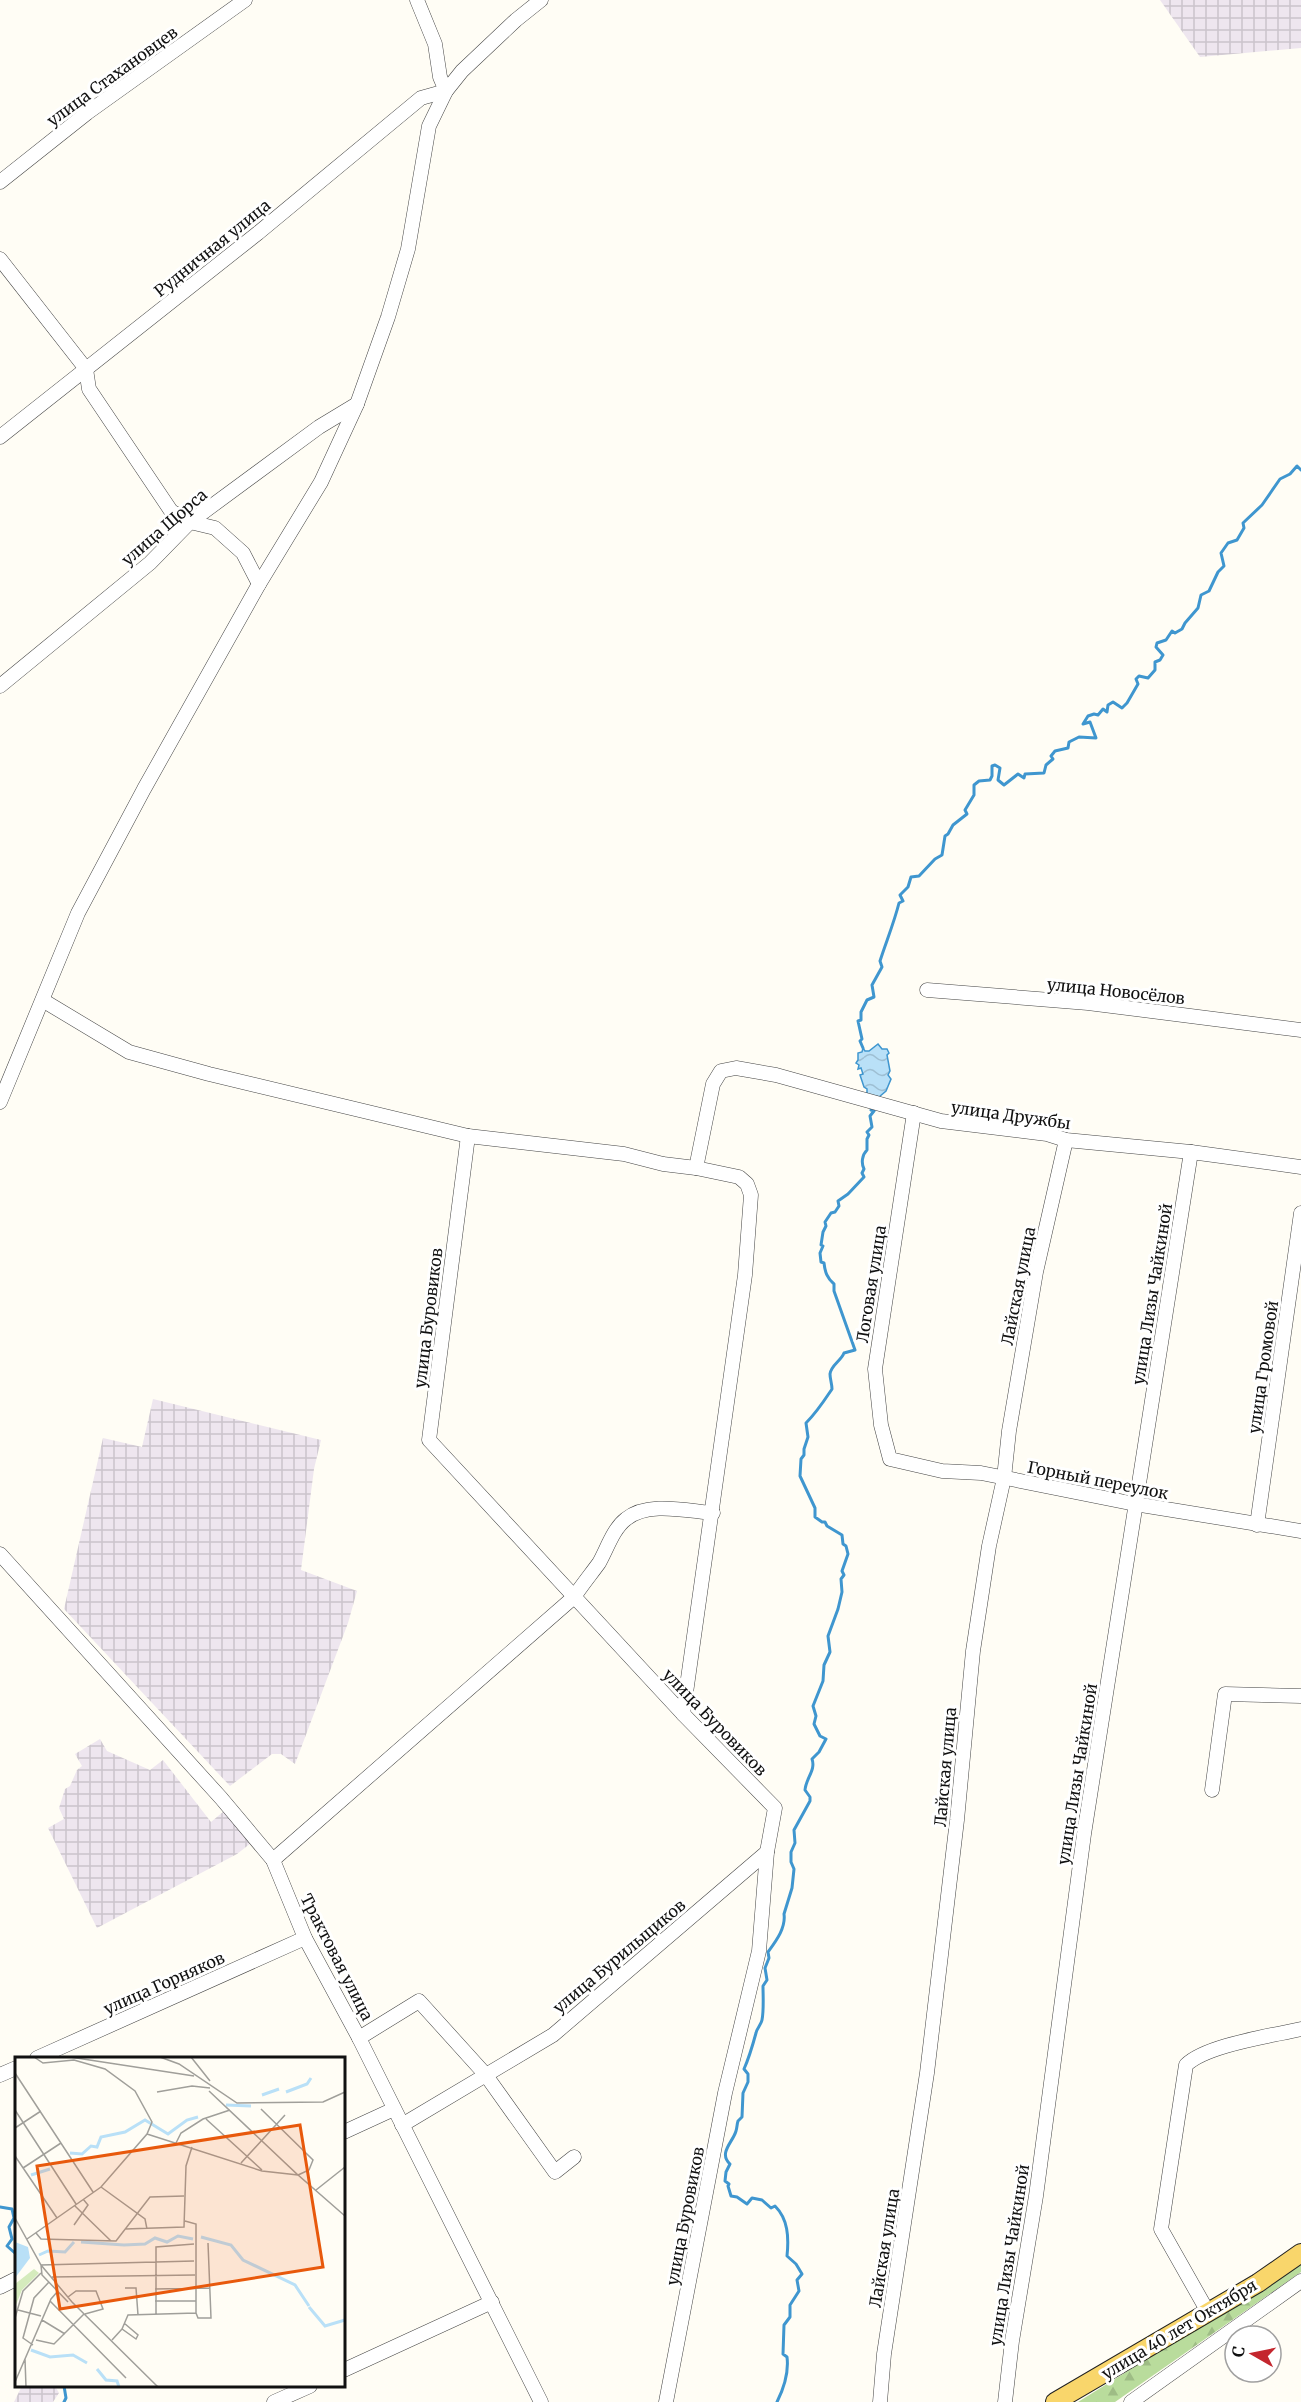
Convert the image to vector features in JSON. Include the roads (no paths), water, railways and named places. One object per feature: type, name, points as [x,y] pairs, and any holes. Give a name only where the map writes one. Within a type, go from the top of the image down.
[{"type":"main road","name":"улица 40 лет Октября","points":[[1055,2402],[1258,2283],[1301,2253]]},
{"type":"street","name":"улица Стахановцев","points":[[0,182],[87,113],[245,0]]},
{"type":"street","points":[[417,0],[435,44],[440,77],[446,91]]},
{"type":"street","points":[[0,1102],[44,1001],[78,913],[144,789],[259,584],[321,482],[357,404],[388,317],[408,249],[429,126],[446,91],[462,71],[516,20],[541,0]]},
{"type":"street","name":"Рудничная улица","points":[[0,437],[258,233],[421,98],[446,91]]},
{"type":"street","points":[[0,259],[86,369],[89,389],[171,512],[190,522],[215,528],[243,553],[259,584]]},
{"type":"street","name":"улица Щорса","points":[[0,686],[150,563],[190,522],[319,427],[357,404]]},
{"type":"street","points":[[319,427],[339,443]]},
{"type":"street","name":"улица Новосёлов","points":[[927,990],[1088,1003],[1301,1030]]},
{"type":"street","points":[[44,1001],[129,1052],[209,1074],[468,1136],[624,1154],[663,1164],[739,1177],[747,1184],[751,1195],[745,1275],[683,1714]]},
{"type":"street","name":"улица Дружбы","points":[[696,1168],[713,1084],[721,1071],[736,1068],[776,1075],[941,1121],[1047,1134],[1066,1140],[1191,1152],[1301,1167]]},
{"type":"street","name":"Логовая улица","points":[[890,1459],[881,1425],[875,1370],[914,1113]]},
{"type":"street","name":"улица Буровиков","points":[[468,1136],[429,1440],[683,1714],[775,1808],[767,1852],[759,1951],[725,2094],[666,2402]]},
{"type":"street","name":"Лайская улица","points":[[880,2402],[884,2354],[927,2073],[957,1820],[973,1651],[989,1546],[1004,1478],[1009,1431],[1036,1272],[1066,1140]]},
{"type":"street","name":"улица Лизы Чайкиной","points":[[1005,2402],[1012,2341],[1036,2196],[1084,1834],[1191,1152]]},
{"type":"street","name":"улица Громовой","points":[[1257,1525],[1301,1213]]},
{"type":"street","name":"Горный переулок","points":[[890,1459],[942,1471],[981,1473],[1135,1504],[1301,1531]]},
{"type":"street","points":[[273,1860],[574,1597],[626,1519],[644,1511],[664,1509],[713,1513]]},
{"type":"street","name":"Трактовая улица","points":[[0,1554],[221,1798],[273,1860],[305,1938],[359,2038],[541,2402]]},
{"type":"street","points":[[1212,1790],[1225,1694],[1301,1696]]},
{"type":"street","name":"улица Бурильщиков","points":[[402,2125],[553,2035],[767,1852]]},
{"type":"street","name":"улица Горняков","points":[[39,2057],[305,1938]]},
{"type":"street","points":[[359,2038],[419,2001],[485,2074],[555,2172],[574,2157]]},
{"type":"street","points":[[1208,2312],[1161,2229],[1186,2065],[1194,2057],[1214,2050],[1301,2029]]},
{"type":"street","points":[[0,2075],[15,2068]]},
{"type":"street","points":[[345,2132],[394,2109]]},
{"type":"street","points":[[0,2287],[15,2280]]},
{"type":"street","name":"улица 40 лет Октября","points":[[1138,2400],[1301,2281]]},
{"type":"street","points":[[345,2370],[492,2302]]},
{"type":"street","points":[[274,2402],[306,2387]]},
{"type":"water","points":[[878,1044],[882,1049],[887,1049],[889,1053],[887,1055],[890,1071],[888,1075],[891,1079],[886,1091],[874,1098],[867,1094],[860,1075],[863,1074],[861,1068],[858,1069],[859,1065],[856,1063],[858,1053],[862,1052],[863,1048],[869,1051]]},
{"type":"waterway","points":[[863,1048],[858,1021],[861,1020],[861,1012],[867,1000],[874,997],[872,985],[882,967],[880,961],[899,903],[903,901],[900,895],[908,887],[911,877],[919,876],[942,855],[945,836],[953,825],[967,814],[965,810],[974,795],[974,785],[979,781],[990,780],[992,766],[995,765],[1000,768],[998,780],[1004,785],[1018,774],[1024,778],[1025,774],[1044,773],[1055,751],[1068,748],[1069,742],[1079,737],[1096,738],[1090,722],[1083,724],[1088,716],[1098,715],[1103,709],[1107,712],[1108,705],[1113,702],[1122,708],[1127,703],[1138,684],[1136,679],[1139,676],[1148,678],[1155,670],[1155,662],[1163,655],[1156,647],[1157,643],[1166,640],[1172,631],[1175,633],[1182,629],[1198,608],[1201,595],[1209,591],[1218,572],[1224,566],[1221,553],[1228,543],[1237,540],[1244,528],[1243,523],[1262,505],[1280,479],[1290,474],[1297,466],[1301,470]]},
{"type":"waterway","points":[[777,2402],[787,2375],[787,2357],[783,2354],[784,2325],[790,2317],[790,2305],[799,2291],[797,2280],[802,2274],[787,2256],[787,2229],[783,2217],[775,2206],[771,2208],[762,2200],[752,2198],[747,2204],[731,2196],[729,2184],[725,2181],[730,2164],[725,2156],[738,2121],[742,2117],[743,2093],[748,2082],[748,2074],[744,2069],[762,2020],[763,1986],[767,1980],[765,1968],[769,1958],[768,1952],[782,1929],[792,1888],[794,1869],[791,1852],[795,1843],[794,1830],[810,1801],[805,1790],[813,1767],[812,1759],[826,1739],[820,1736],[814,1724],[816,1716],[813,1706],[823,1681],[824,1665],[830,1652],[828,1636],[838,1609],[842,1592],[841,1579],[844,1575],[842,1571],[848,1554],[842,1535],[815,1517],[815,1508],[800,1476],[801,1459],[808,1437],[806,1423],[832,1389],[831,1371],[844,1353],[855,1350],[834,1291],[834,1284],[827,1275],[824,1263],[821,1262],[820,1253],[823,1246],[821,1245],[825,1222],[839,1206],[838,1201],[864,1177],[862,1159],[867,1150],[869,1135],[867,1132],[872,1127],[870,1116],[874,1111],[871,1110]]},
{"type":"waterway","points":[[0,2207],[12,2209],[14,2218],[9,2227],[12,2239],[7,2246],[15,2253]]},
{"type":"waterway","points":[[64,2387],[66,2398],[64,2402]]}]
